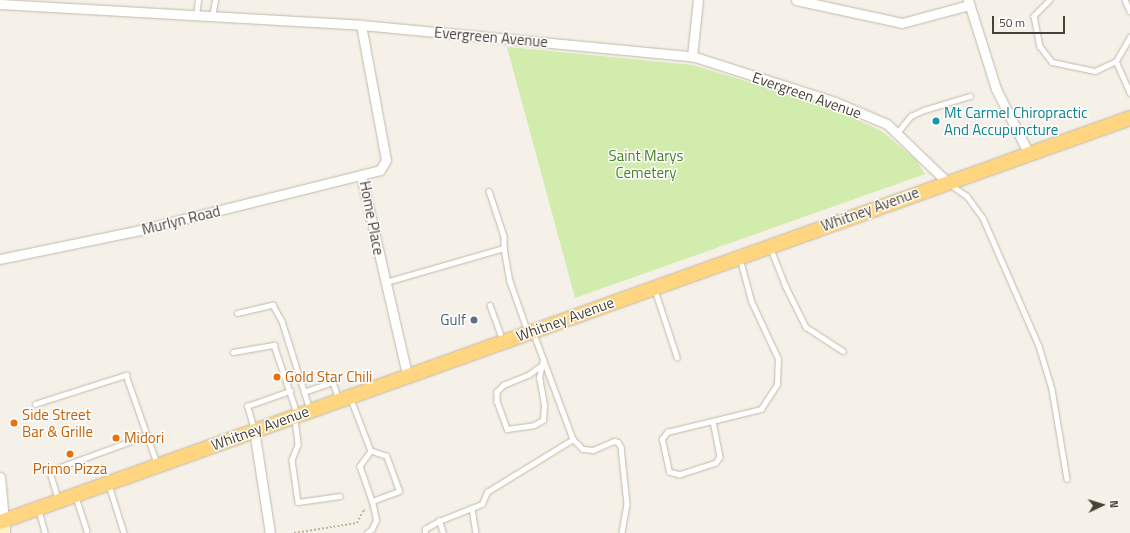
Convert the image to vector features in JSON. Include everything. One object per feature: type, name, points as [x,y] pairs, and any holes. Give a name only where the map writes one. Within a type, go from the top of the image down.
[{"type":"highway","name":"Whitney Avenue","points":[[3,525],[39,509],[108,483],[301,413],[946,182],[1130,118]]},
{"type":"street","points":[[692,56],[698,0]]},
{"type":"street","points":[[796,0],[902,23],[969,3],[996,89],[1029,154]]},
{"type":"street","name":"Evergreen Avenue","points":[[0,4],[361,25],[692,56],[835,102],[887,124],[946,182]]},
{"type":"street","name":"Home Place","points":[[361,25],[386,160],[380,170],[361,175],[407,376]]},
{"type":"street","name":"Murlyn Road","points":[[0,259],[140,230],[361,175]]},
{"type":"street","points":[[254,430],[270,533]]},
{"type":"street","points":[[0,478],[3,525]]},
{"type":"lane","points":[[196,16],[198,0]]},
{"type":"lane","points":[[212,16],[215,0]]},
{"type":"lane","points":[[1050,0],[1034,16],[1040,46],[1052,62],[1095,71],[1116,60],[1130,37]]},
{"type":"lane","points":[[1125,0],[1130,11]]},
{"type":"lane","points":[[1116,60],[1130,93]]},
{"type":"lane","points":[[897,133],[910,116],[924,110],[970,96]]},
{"type":"lane","points":[[946,182],[967,196],[983,218],[1039,346],[1055,403],[1067,479]]},
{"type":"lane","points":[[489,191],[504,236],[504,248],[510,281],[543,359],[573,440],[583,449],[593,450],[614,441],[618,442],[627,490],[627,504],[622,533]]},
{"type":"lane","points":[[770,245],[786,287],[806,326],[843,352]]},
{"type":"lane","points":[[386,282],[504,248]]},
{"type":"lane","points":[[713,421],[720,457],[716,463],[680,475],[669,472],[662,439],[667,432],[713,421],[761,410],[778,384],[778,359],[751,301],[739,256]]},
{"type":"lane","points":[[654,287],[678,357]]},
{"type":"lane","points":[[237,313],[273,305],[282,321],[304,392],[298,446],[292,460],[298,502],[340,496]]},
{"type":"lane","points":[[490,305],[503,341]]},
{"type":"lane","points":[[233,352],[274,346],[290,391],[301,413]]},
{"type":"lane","points":[[540,366],[529,375],[504,385],[497,392],[497,401],[507,429],[534,425],[543,420],[544,412],[540,387],[540,366],[543,359]]},
{"type":"lane","points":[[35,404],[126,375],[158,465]]},
{"type":"lane","points":[[304,392],[333,382],[344,398],[371,451],[386,456],[399,491],[372,501]]},
{"type":"lane","points":[[254,430],[247,406],[290,391]]},
{"type":"lane","points":[[58,502],[49,471],[148,435]]},
{"type":"lane","points":[[425,533],[425,529],[439,521],[482,504],[487,492],[573,440]]},
{"type":"lane","points":[[367,533],[372,529],[376,520],[374,507],[360,466],[371,451]]},
{"type":"lane","points":[[108,483],[124,533]]},
{"type":"lane","points":[[75,496],[88,530]]},
{"type":"lane","points":[[472,508],[476,533]]},
{"type":"lane","points":[[39,509],[45,533]]},
{"type":"lane","points":[[439,521],[443,533]]},
{"type":"path","points":[[294,533],[357,523],[363,511],[374,507]]},
{"type":"green space","name":"Saint Marys Cemetery","points":[[507,47],[693,65],[833,108],[883,132],[916,160],[925,174],[575,298]]},
{"type":"place","name":"Mt Carmel Chiropractic And Accupuncture","points":[[936,121]]},
{"type":"place","name":"Gulf","points":[[474,320]]},
{"type":"place","name":"Gold Star Chili","points":[[277,377]]},
{"type":"place","name":"Side Street Bar & Grille","points":[[14,423]]},
{"type":"place","name":"Midori","points":[[116,438]]},
{"type":"place","name":"Primo Pizza","points":[[70,454]]}]
